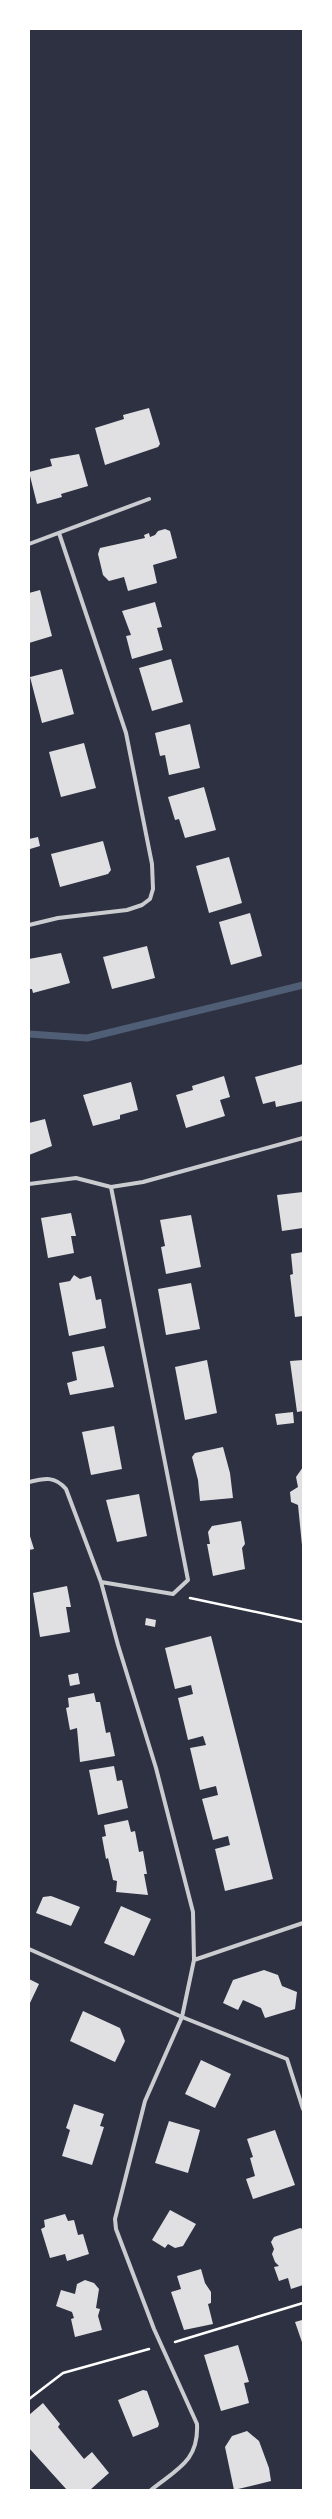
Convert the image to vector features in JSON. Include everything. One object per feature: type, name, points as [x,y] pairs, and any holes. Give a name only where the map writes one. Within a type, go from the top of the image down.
[{"type":"street","points":[[29,544],[149,500]]},
{"type":"street","points":[[29,925],[58,918],[127,910],[142,905],[150,899],[153,889],[150,857],[126,733],[59,533]]},
{"type":"street","points":[[29,1184],[76,1178],[112,1187],[144,1182],[303,1138]]},
{"type":"street","points":[[101,1582],[173,1594],[188,1580],[112,1187]]},
{"type":"street","points":[[29,1482],[47,1477],[60,1481],[66,1489],[101,1582],[118,1645],[156,1768],[193,1912],[194,1960],[182,2017],[145,2101],[115,2219],[116,2229],[154,2329],[197,2424],[198,2439],[195,2451],[151,2490]]},
{"type":"street","points":[[194,1960],[303,1923]]},
{"type":"street","points":[[29,1949],[182,2017],[287,2059],[303,2109]]},
{"type":"path","points":[[173,1594],[303,1622]]},
{"type":"building","points":[[149,408],[160,444],[158,447],[105,465],[95,428],[124,419],[123,415]]},
{"type":"building","points":[[79,454],[88,486],[61,494],[62,497],[37,504],[29,472],[52,466],[50,459]]},
{"type":"building","points":[[165,529],[170,531],[177,558],[153,565],[157,583],[128,591],[124,577],[109,581],[103,575],[98,554],[100,548],[145,538],[144,535],[149,533],[150,537],[155,535],[158,531]]},
{"type":"building","points":[[40,590],[52,636],[29,643],[29,593]]},
{"type":"building","points":[[155,602],[162,627],[157,628],[163,650],[132,659],[126,636],[131,635],[122,611]]},
{"type":"building","points":[[171,659],[183,702],[152,711],[139,668]]},
{"type":"building","points":[[62,669],[74,714],[42,723],[30,677]]},
{"type":"building","points":[[190,724],[200,768],[169,775],[165,755],[160,756],[155,733]]},
{"type":"building","points":[[84,743],[96,788],[61,797],[49,752]]},
{"type":"building","points":[[204,787],[216,830],[185,838],[179,819],[175,820],[168,797]]},
{"type":"building","points":[[38,837],[40,846],[30,849],[29,839]]},
{"type":"building","points":[[103,841],[111,870],[108,874],[60,887],[51,854]]},
{"type":"building","points":[[229,857],[242,903],[209,913],[196,866]]},
{"type":"building","points":[[250,913],[262,956],[231,965],[219,922]]},
{"type":"building","points":[[147,946],[155,978],[112,989],[103,957]]},
{"type":"building","points":[[61,953],[70,983],[33,993],[32,989],[29,989],[29,959]]},
{"type":"building","points":[[303,1064],[303,1101],[276,1107],[275,1101],[263,1104],[255,1077]]},
{"type":"building","points":[[224,1076],[230,1097],[220,1100],[225,1116],[186,1128],[176,1095],[193,1090],[192,1086]]},
{"type":"building","points":[[131,1082],[138,1110],[120,1115],[120,1119],[93,1126],[83,1095]]},
{"type":"building","points":[[45,1119],[52,1146],[29,1155],[29,1123]]},
{"type":"building","points":[[303,1192],[303,1228],[282,1231],[277,1195]]},
{"type":"building","points":[[71,1213],[76,1236],[71,1236],[74,1253],[48,1258],[41,1218]]},
{"type":"building","points":[[191,1215],[201,1267],[166,1274],[161,1247],[165,1246],[160,1220]]},
{"type":"building","points":[[303,1252],[303,1316],[295,1317],[290,1275],[293,1274],[291,1254]]},
{"type":"building","points":[[74,1275],[80,1279],[91,1276],[96,1300],[101,1299],[106,1328],[69,1336],[59,1283],[70,1281]]},
{"type":"building","points":[[191,1283],[200,1329],[166,1335],[158,1289]]},
{"type":"building","points":[[104,1346],[114,1387],[70,1395],[67,1383],[77,1380],[72,1352]]},
{"type":"building","points":[[207,1360],[217,1413],[185,1420],[175,1367]]},
{"type":"building","points":[[303,1360],[303,1411],[297,1412],[290,1361]]},
{"type":"building","points":[[293,1412],[294,1423],[277,1425],[275,1414]]},
{"type":"building","points":[[114,1426],[122,1469],[91,1475],[82,1432]]},
{"type":"building","points":[[223,1447],[230,1473],[233,1498],[200,1501],[198,1480],[192,1457],[195,1453]]},
{"type":"building","points":[[303,1467],[302,1545],[298,1505],[291,1502],[290,1492],[298,1487],[296,1477]]},
{"type":"building","points":[[139,1494],[147,1536],[117,1542],[106,1500]]},
{"type":"building","points":[[241,1521],[245,1544],[242,1548],[245,1569],[213,1576],[207,1544],[210,1544],[208,1532],[212,1526]]},
{"type":"building","points":[[29,1533],[34,1549],[29,1550]]},
{"type":"building","points":[[67,1586],[71,1607],[66,1607],[70,1632],[40,1637],[33,1593]]},
{"type":"building","points":[[146,1618],[156,1620],[155,1627],[145,1625]]},
{"type":"building","points":[[211,1636],[273,1879],[225,1891],[215,1849],[230,1845],[228,1836],[213,1840],[202,1799],[218,1795],[216,1786],[200,1790],[190,1748],[206,1745],[203,1736],[188,1740],[178,1698],[193,1694],[191,1685],[175,1689],[165,1648]]},
{"type":"building","points":[[78,1673],[80,1684],[70,1686],[68,1675]]},
{"type":"building","points":[[94,1693],[96,1702],[100,1702],[106,1733],[110,1732],[115,1756],[80,1762],[77,1728],[70,1730],[66,1708],[69,1707],[68,1698]]},
{"type":"building","points":[[114,1766],[117,1781],[122,1780],[128,1808],[98,1815],[89,1770]]},
{"type":"building","points":[[128,1820],[131,1832],[135,1831],[139,1852],[143,1851],[147,1874],[144,1874],[148,1895],[116,1892],[117,1881],[113,1880],[108,1858],[106,1859],[102,1837],[106,1836],[104,1825]]},
{"type":"building","points":[[51,1896],[80,1907],[71,1926],[36,1913],[43,1897]]},
{"type":"building","points":[[121,1906],[151,1919],[134,1956],[104,1943]]},
{"type":"building","points":[[264,1970],[278,1975],[282,1986],[297,1992],[295,2009],[265,2018],[261,2008],[243,2000],[238,2010],[223,2003],[233,1980]]},
{"type":"building","points":[[29,1979],[39,1984],[29,2005]]},
{"type":"building","points":[[83,2011],[120,2028],[125,2041],[115,2062],[70,2041]]},
{"type":"building","points":[[201,2060],[231,2074],[215,2108],[185,2094]]},
{"type":"building","points":[[74,2104],[104,2114],[100,2126],[104,2127],[92,2165],[62,2156],[70,2130],[66,2128]]},
{"type":"building","points":[[169,2121],[200,2130],[188,2173],[155,2163]]},
{"type":"building","points":[[275,2130],[295,2185],[253,2199],[246,2179],[255,2176],[250,2158],[253,2157],[247,2139]]},
{"type":"building","points":[[170,2210],[196,2224],[183,2246],[175,2248],[168,2244],[165,2248],[152,2240]]},
{"type":"building","points":[[65,2214],[68,2221],[74,2220],[78,2235],[83,2234],[89,2254],[67,2261],[65,2254],[50,2258],[41,2229],[45,2227],[44,2220]]},
{"type":"building","points":[[300,2228],[303,2229],[303,2285],[291,2289],[288,2278],[279,2281],[274,2267],[279,2266],[275,2262],[272,2254],[274,2249],[271,2242],[274,2237]]},
{"type":"building","points":[[201,2269],[205,2283],[211,2292],[211,2303],[208,2304],[213,2324],[184,2330],[171,2292],[181,2289],[177,2276]]},
{"type":"building","points":[[85,2280],[94,2283],[99,2289],[96,2308],[100,2309],[98,2316],[102,2330],[75,2337],[71,2319],[74,2318],[72,2312],[56,2306],[61,2290],[75,2294],[77,2284]]},
{"type":"building","points":[[302,2320],[303,2323],[303,2345],[295,2322]]},
{"type":"building","points":[[238,2345],[249,2382],[244,2383],[249,2403],[221,2411],[204,2355]]},
{"type":"building","points":[[143,2390],[147,2391],[159,2424],[158,2427],[133,2437],[118,2400]]},
{"type":"building","points":[[43,2403],[60,2424],[58,2427],[84,2459],[92,2452],[109,2473],[90,2490],[67,2490],[29,2448],[29,2415]]},
{"type":"building","points":[[247,2431],[259,2441],[269,2468],[271,2481],[234,2490],[225,2447],[232,2436]]},
{"type":"waterway","points":[[29,1034],[87,1038],[303,985]]}]
